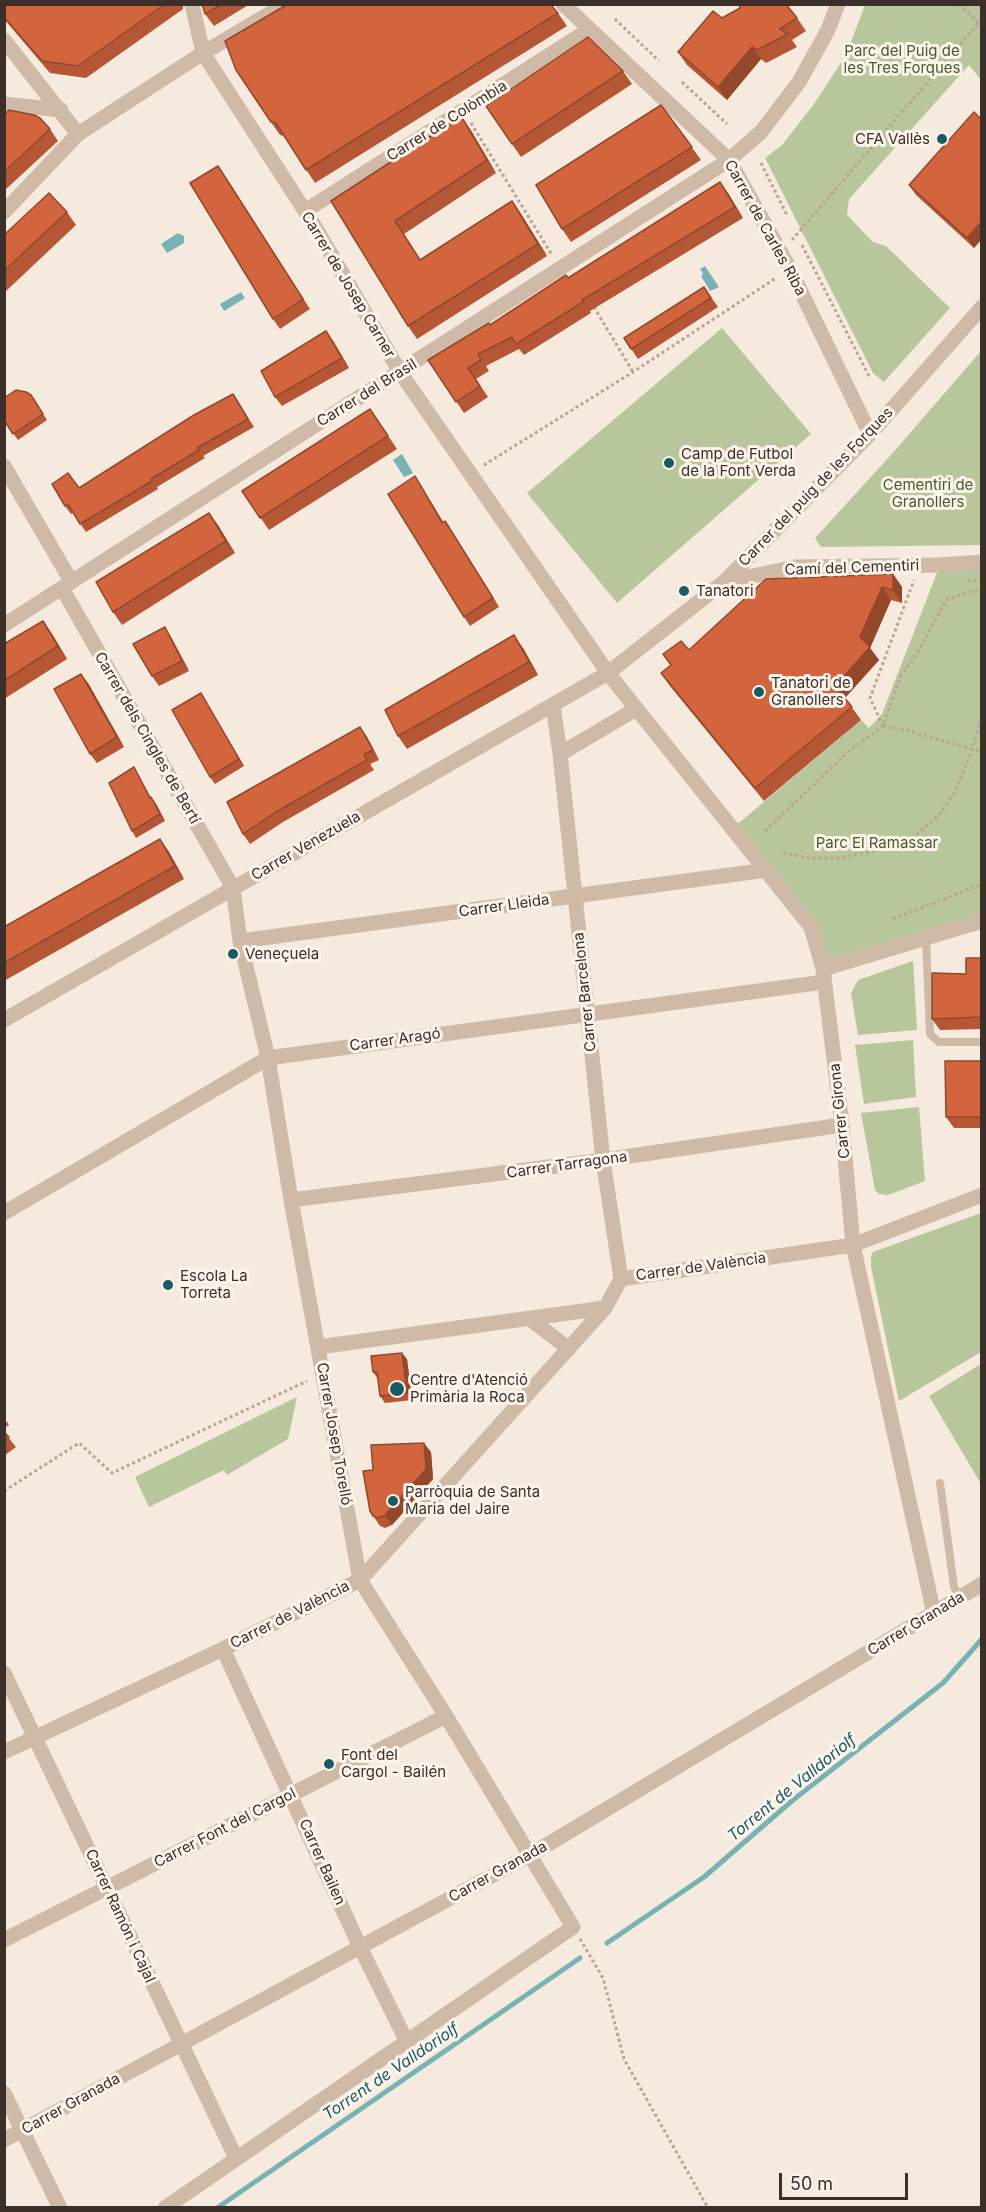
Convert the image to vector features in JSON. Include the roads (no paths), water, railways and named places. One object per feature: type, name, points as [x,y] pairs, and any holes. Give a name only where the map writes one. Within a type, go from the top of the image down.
[{"type":"street","name":"Carrer de Josep Carner","points":[[192,4],[203,53],[305,211],[400,372],[608,673]]},
{"type":"street","points":[[4,212],[78,134],[203,53],[286,4]]},
{"type":"street","name":"Carrer de Carles Riba","points":[[563,4],[729,160],[790,269],[870,434]]},
{"type":"street","name":"Carrer del Brasil","points":[[4,625],[12,614],[66,584],[729,160],[761,132],[799,82],[828,30],[838,4]]},
{"type":"street","name":"Carrer de Colòmbia","points":[[305,211],[590,29]]},
{"type":"street","points":[[4,40],[78,134]]},
{"type":"street","points":[[4,104],[61,110]]},
{"type":"street","name":"Carrer del puig de les Forques","points":[[608,673],[724,582],[870,434],[981,307]]},
{"type":"street","name":"Carrer dels Cingles de Bertí","points":[[4,466],[233,888]]},
{"type":"street","name":"Camí del Cementiri","points":[[724,582],[795,567],[920,566],[981,562]]},
{"type":"street","name":"Carrer Venezuela","points":[[4,1020],[608,673]]},
{"type":"street","name":"Carrer Girona","points":[[608,673],[811,927],[824,975],[842,1125],[853,1245],[934,1614]]},
{"type":"street","name":"Carrer Barcelona","points":[[553,705],[603,1160],[621,1279]]},
{"type":"street","points":[[560,754],[636,709]]},
{"type":"street","name":"Carrer Lleida","points":[[240,941],[767,870]]},
{"type":"street","name":"Carrer Josep Torelló","points":[[233,888],[240,941],[268,1058],[291,1200],[360,1580],[446,1716],[573,1927],[407,2042]]},
{"type":"street","name":"Carrer Aragó","points":[[4,1213],[268,1058],[586,1013],[824,975],[926,938],[981,921]]},
{"type":"street","name":"Carrer Tarragona","points":[[291,1200],[603,1160],[842,1125]]},
{"type":"street","name":"Carrer de València","points":[[4,1752],[222,1649],[360,1580],[605,1308],[621,1279],[853,1245],[981,1195]]},
{"type":"street","points":[[318,1347],[605,1308]]},
{"type":"street","points":[[530,1319],[568,1349]]},
{"type":"street","name":"Carrer Granada","points":[[4,2140],[530,1855],[981,1584]]},
{"type":"street","name":"Carrer Bailen","points":[[222,1649],[360,1947],[407,2042]]},
{"type":"street","name":"Carrer Ramón i Cajal","points":[[4,1673],[236,2158]]},
{"type":"street","name":"Carrer Font del Cargol","points":[[4,1940],[446,1716]]},
{"type":"street","points":[[165,2208],[407,2042]]},
{"type":"street","points":[[4,2093],[60,2208]]},
{"type":"lane","points":[[926,938],[930,1034],[939,1042],[981,1042]]},
{"type":"lane","points":[[940,1483],[954,1587],[960,1598]]},
{"type":"water","points":[[178,233],[184,236],[184,243],[167,253],[161,244]]},
{"type":"water","points":[[705,266],[719,287],[710,291],[701,276],[703,274],[700,269]]},
{"type":"water","points":[[241,292],[245,298],[224,311],[220,304]]},
{"type":"water","points":[[402,454],[413,473],[404,477],[393,460]]},
{"type":"waterway","name":"Torrent de Valldoriolf","points":[[607,1943],[704,1877],[793,1800],[943,1683],[982,1639]]},
{"type":"waterway","name":"Torrent de Valldoriolf","points":[[217,2208],[580,1958]]},
{"type":"place","name":"CFA Vallès","points":[[942,139]]},
{"type":"place","name":"Camp de Futbol de la Font Verda","points":[[669,463]]},
{"type":"place","name":"Tanatori","points":[[684,591]]},
{"type":"place","name":"Tanatori de Granollers","points":[[759,692]]},
{"type":"place","name":"Veneçuela","points":[[233,954]]},
{"type":"place","name":"Escola La Torreta","points":[[168,1285]]},
{"type":"place","name":"Centre d'Atenció Primària la Roca","points":[[397,1389]]},
{"type":"place","name":"Parròquia de Santa Maria del Jaire","points":[[393,1501]]},
{"type":"place","name":"Font del Cargol - Bailén","points":[[329,1764]]},
{"type":"park label","name":"Parc del Puig de les Tres Forques","points":[[902,60]]},
{"type":"park label","name":"Cementiri de Granollers","points":[[928,494]]},
{"type":"park label","name":"Parc El Ramassar","points":[[877,843]]}]
